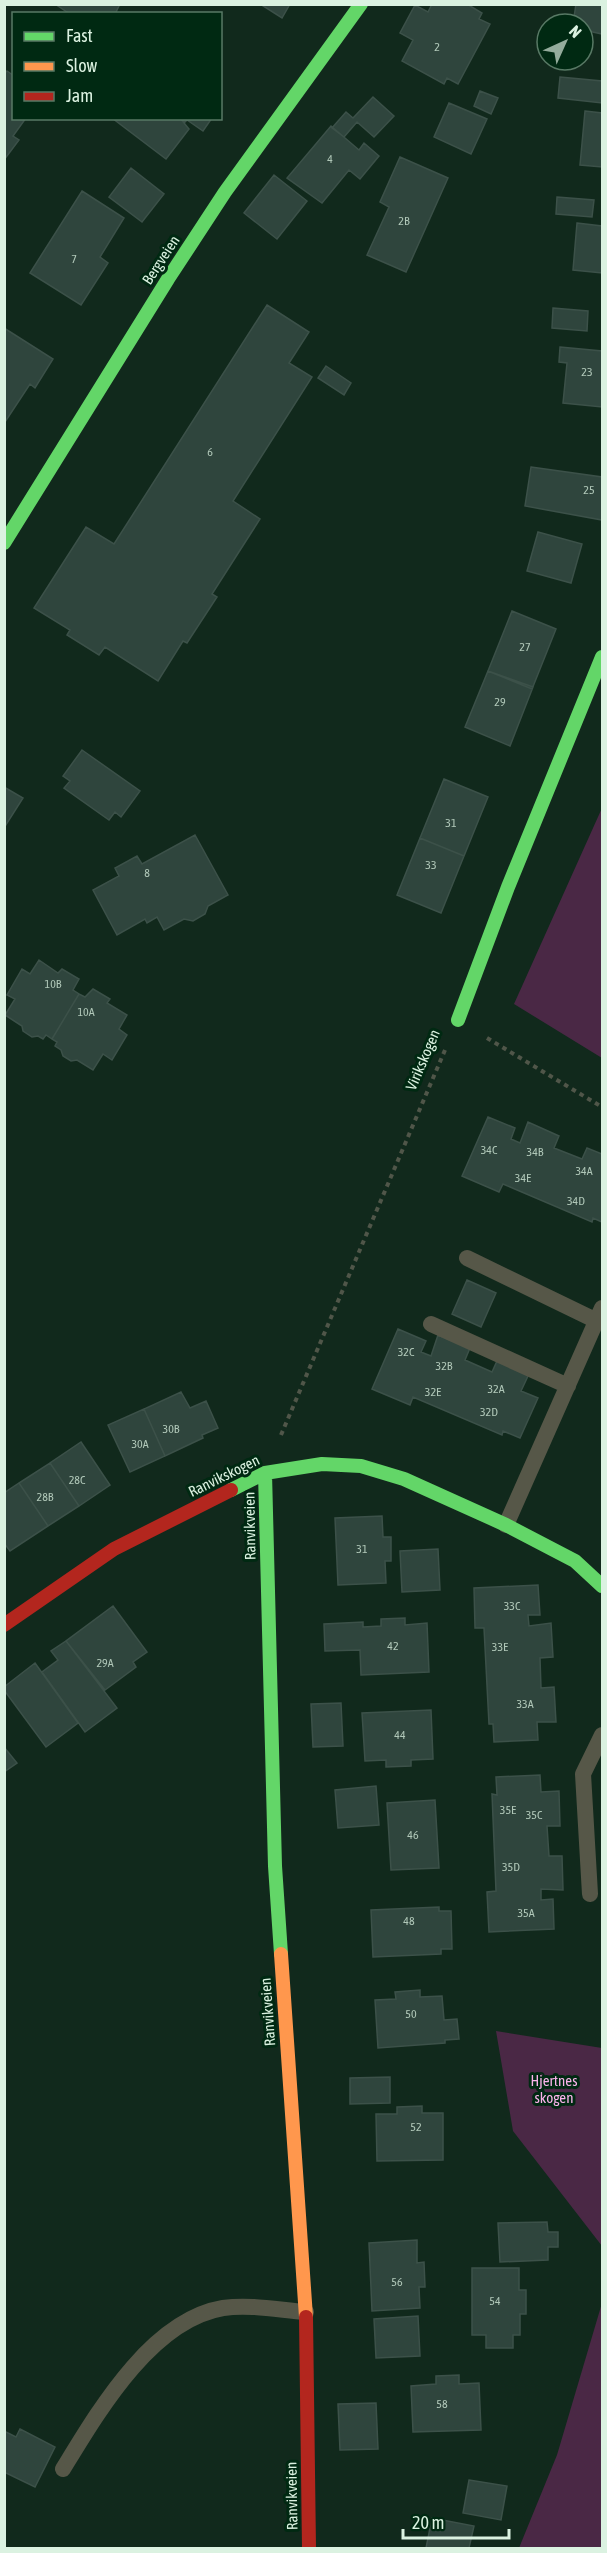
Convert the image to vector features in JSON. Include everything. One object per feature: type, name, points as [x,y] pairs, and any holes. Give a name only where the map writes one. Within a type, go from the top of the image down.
[{"type":"street","name":"Bergveien","points":[[4,543],[206,221],[361,4]]},
{"type":"street","name":"Virikskogen","points":[[458,1020],[508,887],[603,657]]},
{"type":"street","name":"Ranvikskogen","points":[[4,1625],[114,1549],[265,1473],[322,1464],[361,1466],[404,1479],[506,1525],[574,1561],[603,1586]]},
{"type":"street","name":"Ranvikveien","points":[[265,1473],[275,1866],[306,2312],[309,2548]]},
{"type":"lane","points":[[467,1257],[600,1314],[506,1525]]},
{"type":"lane","points":[[431,1324],[568,1386]]},
{"type":"lane","points":[[590,1894],[583,1774],[603,1735]]},
{"type":"lane","points":[[63,2469],[101,2406],[130,2369],[190,2319],[223,2308],[251,2307],[306,2312]]},
{"type":"path","points":[[458,1020],[603,1107]]},
{"type":"path","name":"Virikskogen","points":[[265,1473],[458,1020]]},
{"type":"green space","points":[[602,808],[602,1058],[514,1004]]},
{"type":"green space","name":"Hjertnes skogen","points":[[496,2031],[602,2048],[602,2246],[513,2131]]},
{"type":"green space","points":[[602,2303],[602,2548],[519,2548],[557,2455]]},
{"type":"building","points":[[55,4],[120,4],[116,12],[67,12]]},
{"type":"building","points":[[260,4],[290,4],[282,18]]},
{"type":"building","points":[[432,4],[467,4],[482,13],[479,19],[490,24],[458,84],[447,78],[444,84],[402,61],[413,40],[400,33],[415,5],[428,12]]},
{"type":"building","points":[[576,4],[602,4],[602,34],[595,33],[595,12],[575,12]]},
{"type":"building","points":[[7,71],[12,75],[12,120],[25,120],[13,136],[19,140],[4,160],[4,74]]},
{"type":"building","points":[[560,77],[602,81],[602,103],[558,98]]},
{"type":"building","points":[[480,91],[498,98],[491,114],[474,106]]},
{"type":"building","points":[[373,97],[394,116],[374,137],[357,122],[344,137],[332,128],[346,112],[353,118]]},
{"type":"building","points":[[449,103],[487,119],[471,154],[434,137]]},
{"type":"building","points":[[585,111],[602,113],[602,167],[580,165]]},
{"type":"building","points":[[115,120],[182,120],[189,129],[166,159]]},
{"type":"building","points":[[187,120],[211,120],[203,131]]},
{"type":"building","points":[[331,126],[359,150],[364,143],[379,156],[360,179],[349,170],[322,203],[287,178]]},
{"type":"building","points":[[400,157],[448,178],[406,272],[367,255],[389,207],[380,202]]},
{"type":"building","points":[[131,168],[164,194],[142,222],[109,197]]},
{"type":"building","points":[[274,175],[307,201],[277,239],[244,213]]},
{"type":"building","points":[[82,191],[124,218],[100,257],[108,263],[81,305],[30,273]]},
{"type":"building","points":[[557,197],[594,200],[592,217],[556,214]]},
{"type":"building","points":[[577,223],[602,226],[602,273],[573,270]]},
{"type":"building","points":[[267,305],[309,332],[289,363],[312,377],[233,501],[260,519],[212,594],[217,597],[187,643],[183,641],[158,681],[105,647],[99,655],[67,635],[70,630],[34,608],[86,527],[114,544]]},
{"type":"building","points":[[553,308],[588,311],[587,331],[552,328]]},
{"type":"building","points":[[4,328],[53,359],[35,388],[30,384],[5,422]]},
{"type":"building","points":[[560,347],[602,351],[602,407],[563,403],[567,363],[559,362]]},
{"type":"building","points":[[326,366],[351,383],[344,395],[318,378]]},
{"type":"building","points":[[531,467],[602,477],[602,520],[525,506]]},
{"type":"building","points":[[538,532],[582,544],[571,583],[527,571]]},
{"type":"building","points":[[512,611],[556,629],[532,689],[488,671]]},
{"type":"building","points":[[488,671],[533,687],[510,746],[465,727]]},
{"type":"building","points":[[82,750],[140,791],[121,817],[115,812],[109,820],[64,788],[70,781],[63,776]]},
{"type":"building","points":[[444,779],[488,797],[464,856],[420,838]]},
{"type":"building","points":[[4,787],[23,798],[4,828]]},
{"type":"building","points":[[195,835],[228,895],[208,906],[205,914],[193,921],[184,919],[164,930],[157,917],[147,923],[145,919],[117,935],[93,890],[119,876],[115,868],[137,856],[142,864]]},
{"type":"building","points":[[420,838],[464,856],[441,913],[397,895]]},
{"type":"building","points":[[39,960],[58,973],[62,969],[79,979],[73,990],[79,994],[52,1039],[46,1035],[43,1039],[38,1036],[32,1037],[23,1031],[22,1026],[5,1015],[15,999],[7,995],[22,969],[30,974]]},
{"type":"building","points":[[93,989],[110,999],[107,1003],[127,1015],[119,1029],[127,1035],[112,1060],[103,1054],[93,1070],[77,1060],[71,1061],[63,1056],[61,1050],[55,1046],[57,1042],[52,1039],[79,994],[85,997]]},
{"type":"building","points":[[488,1117],[515,1128],[511,1139],[520,1143],[528,1122],[559,1136],[554,1148],[582,1159],[587,1148],[602,1154],[602,1222],[593,1218],[592,1222],[503,1184],[499,1192],[462,1176]]},
{"type":"building","points":[[467,1280],[496,1293],[481,1327],[452,1314]]},
{"type":"building","points":[[398,1329],[426,1341],[421,1352],[431,1356],[438,1335],[470,1348],[465,1360],[492,1372],[497,1361],[529,1374],[521,1391],[538,1398],[520,1438],[503,1431],[502,1435],[413,1397],[410,1405],[372,1389]]},
{"type":"building","points":[[181,1392],[190,1408],[206,1401],[218,1428],[202,1435],[203,1438],[165,1456],[144,1409]]},
{"type":"building","points":[[144,1409],[165,1456],[130,1472],[108,1425]]},
{"type":"building","points":[[81,1442],[110,1485],[79,1506],[50,1463]]},
{"type":"building","points":[[50,1463],[79,1506],[48,1526],[19,1483]]},
{"type":"building","points":[[19,1483],[48,1526],[10,1551],[4,1543],[4,1493]]},
{"type":"building","points":[[382,1516],[383,1537],[391,1537],[391,1561],[385,1561],[386,1583],[338,1585],[335,1518]]},
{"type":"building","points":[[438,1549],[440,1590],[402,1592],[400,1551]]},
{"type":"building","points":[[538,1585],[540,1615],[528,1615],[529,1626],[551,1623],[553,1657],[540,1658],[541,1688],[554,1687],[556,1722],[537,1722],[538,1740],[494,1742],[493,1724],[489,1724],[484,1628],[475,1628],[474,1588]]},
{"type":"building","points":[[113,1606],[147,1652],[133,1662],[136,1667],[105,1690],[66,1641]]},
{"type":"building","points":[[405,1618],[405,1625],[427,1623],[429,1672],[361,1675],[360,1650],[325,1651],[324,1624],[363,1622],[363,1627],[381,1626],[381,1619]]},
{"type":"building","points":[[66,1641],[117,1708],[85,1732],[42,1672],[58,1660],[51,1651]]},
{"type":"building","points":[[35,1663],[78,1723],[46,1747],[4,1690],[4,1687]]},
{"type":"building","points":[[341,1703],[343,1746],[313,1747],[311,1704]]},
{"type":"building","points":[[431,1710],[433,1759],[411,1760],[411,1766],[386,1767],[386,1760],[365,1761],[362,1713]]},
{"type":"building","points":[[4,1747],[17,1763],[4,1772]]},
{"type":"building","points":[[540,1775],[541,1792],[559,1791],[560,1826],[547,1826],[549,1856],[562,1856],[563,1890],[541,1889],[541,1900],[553,1899],[554,1929],[489,1932],[487,1892],[496,1891],[492,1794],[497,1795],[496,1777]]},
{"type":"building","points":[[376,1786],[379,1825],[338,1828],[335,1790]]},
{"type":"building","points":[[435,1800],[439,1868],[391,1870],[387,1803]]},
{"type":"building","points":[[439,1907],[439,1911],[451,1911],[452,1949],[441,1949],[441,1954],[373,1957],[371,1910]]},
{"type":"building","points":[[420,1990],[420,1997],[442,1996],[444,2020],[457,2019],[459,2039],[445,2040],[445,2043],[378,2048],[375,2000],[396,1999],[395,1992]]},
{"type":"building","points":[[390,2077],[390,2103],[350,2104],[350,2078]]},
{"type":"building","points":[[422,2106],[422,2113],[443,2113],[443,2160],[377,2161],[376,2114],[397,2114],[397,2107]]},
{"type":"building","points":[[547,2222],[548,2232],[558,2232],[558,2247],[548,2247],[548,2260],[500,2262],[498,2223]]},
{"type":"building","points":[[417,2240],[417,2263],[424,2262],[425,2287],[419,2287],[420,2308],[372,2311],[369,2243]]},
{"type":"building","points":[[472,2268],[519,2268],[519,2290],[526,2290],[526,2314],[520,2314],[520,2335],[513,2335],[513,2348],[486,2348],[486,2335],[472,2335]]},
{"type":"building","points":[[418,2316],[420,2356],[376,2358],[374,2319]]},
{"type":"building","points":[[459,2375],[459,2384],[479,2383],[481,2430],[413,2432],[411,2386],[436,2384],[436,2376]]},
{"type":"building","points":[[376,2403],[378,2449],[340,2450],[338,2404]]},
{"type":"building","points":[[20,2429],[55,2447],[35,2487],[4,2472],[4,2431],[16,2437]]},
{"type":"building","points":[[469,2480],[507,2486],[501,2520],[463,2513]]},
{"type":"building","points":[[432,2518],[474,2526],[469,2548],[426,2548]]},
{"type":"traffic: fast","points":[[4,543],[168,279],[225,192],[361,4]]},
{"type":"traffic: fast","points":[[458,1020],[508,887],[602,657]]},
{"type":"traffic: fast","points":[[231,1490],[265,1473],[322,1464],[361,1466],[404,1479],[506,1525],[575,1561],[602,1586]]},
{"type":"traffic: fast","points":[[265,1473],[275,1866],[281,1954]]},
{"type":"traffic: slow","points":[[281,1954],[306,2317]]},
{"type":"traffic: jam","points":[[4,1625],[114,1549],[231,1490]]},
{"type":"traffic: jam","points":[[306,2317],[309,2548]]}]
